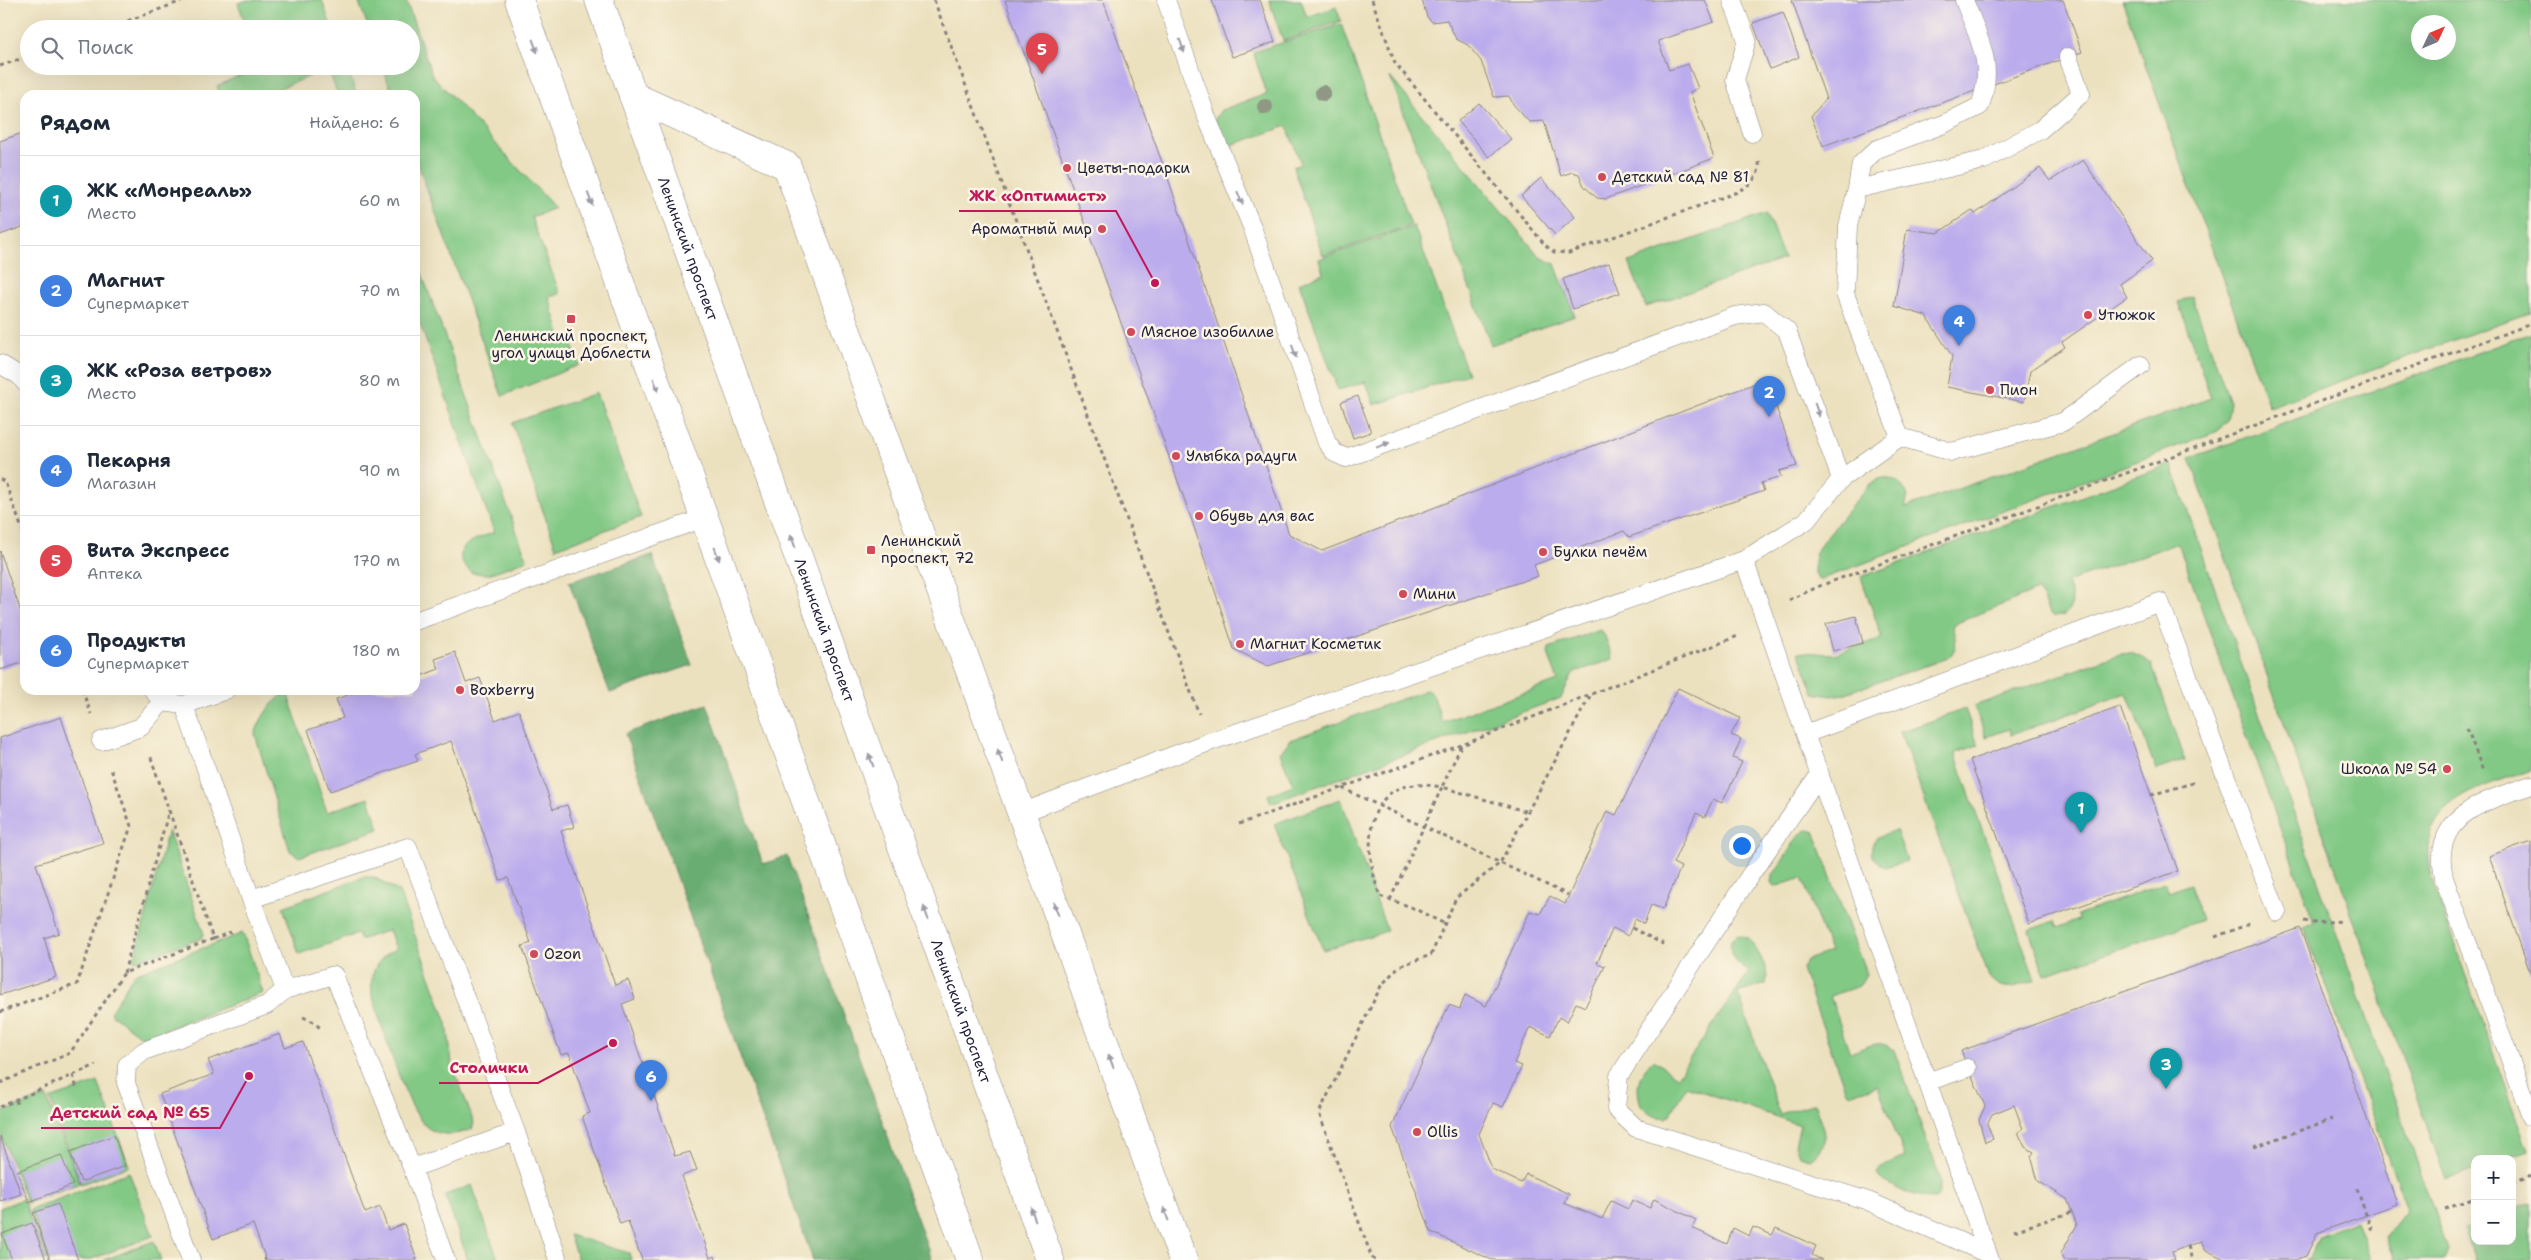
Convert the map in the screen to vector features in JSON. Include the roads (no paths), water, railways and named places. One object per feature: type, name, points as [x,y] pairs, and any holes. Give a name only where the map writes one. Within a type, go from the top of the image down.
[{"type":"main road","points":[[519,0],[970,1260]]},
{"type":"main road","name":"Ленинский проспект","points":[[599,0],[1050,1260]]},
{"type":"main road","points":[[633,96],[787,166],[1183,1260]]},
{"type":"lane","points":[[1166,0],[1207,118],[1252,227],[1324,435],[1335,453],[1346,458],[1735,316],[1764,312],[1787,331],[1801,364],[1841,479]]},
{"type":"lane","points":[[1732,0],[1747,40],[1735,80],[1752,133]]},
{"type":"lane","points":[[1900,436],[1845,294],[1848,226],[1861,164],[1877,149],[1944,124],[1980,106],[1987,86],[1987,64],[1964,0]]},
{"type":"lane","points":[[1857,190],[1984,160],[2040,130],[2081,94],[2068,57]]},
{"type":"lane","points":[[0,364],[20,376]]},
{"type":"lane","points":[[1900,436],[1952,452],[2063,422],[2141,365]]},
{"type":"lane","points":[[1021,813],[1209,742],[1744,560],[1806,521],[1841,479],[1900,436]]},
{"type":"lane","points":[[420,619],[704,518]]},
{"type":"lane","points":[[1744,560],[1989,1257]]},
{"type":"lane","points":[[1805,734],[2160,602],[2277,912]]},
{"type":"lane","points":[[101,741],[141,727],[158,696],[184,705],[212,695]]},
{"type":"lane","points":[[184,705],[251,899],[285,990]]},
{"type":"lane","points":[[1820,774],[1773,841],[1619,1076],[1616,1109],[1636,1128],[1868,1201],[1989,1257]]},
{"type":"lane","points":[[2531,785],[2467,811],[2451,828],[2442,854],[2444,878],[2531,1116]]},
{"type":"lane","points":[[251,899],[408,847],[516,1132],[558,1260]]},
{"type":"lane","points":[[191,1260],[126,1083],[127,1065],[144,1051],[267,1005],[285,990],[334,975],[412,1168],[446,1260]]},
{"type":"lane","points":[[1927,1082],[1967,1068]]},
{"type":"lane","points":[[412,1168],[516,1132]]},
{"type":"place","name":"Вита Экспресс","points":[[1042,74]]},
{"type":"place","name":"Цветы-подарки","points":[[1067,168]]},
{"type":"place","name":"Детский сад № 81","points":[[1602,177]]},
{"type":"place","name":"Ароматный мир","points":[[1102,229]]},
{"type":"place","name":"ЖК «Оптимист»","points":[[1155,283]]},
{"type":"place","name":"Утюжок","points":[[2088,315]]},
{"type":"place","name":"Ленинский проспект, угол улицы Доблести","points":[[571,319]]},
{"type":"place","name":"Мясное изобилие","points":[[1131,332]]},
{"type":"place","name":"Пекарня","points":[[1959,346]]},
{"type":"place","name":"Пион","points":[[1990,390]]},
{"type":"place","name":"Магнит","points":[[1769,417]]},
{"type":"place","name":"Улыбка радуги","points":[[1176,456]]},
{"type":"place","name":"Обувь для вас","points":[[1199,516]]},
{"type":"place","name":"Ленинский проспект, 72","points":[[871,550]]},
{"type":"place","name":"Булки печём","points":[[1543,552]]},
{"type":"place","name":"Мини","points":[[1403,594]]},
{"type":"place","name":"Магнит Косметик","points":[[1240,644]]},
{"type":"place","name":"Boxberry","points":[[460,690]]},
{"type":"place","name":"Школа № 54","points":[[2447,769]]},
{"type":"place","name":"ЖК «Монреаль»","points":[[2081,833]]},
{"type":"place","name":"Ozon","points":[[534,954]]},
{"type":"place","name":"Столички","points":[[613,1043]]},
{"type":"place","name":"Детский сад № 65","points":[[249,1076]]},
{"type":"place","name":"ЖК «Роза ветров»","points":[[2166,1089]]},
{"type":"place","name":"Продукты","points":[[651,1101]]},
{"type":"place","name":"Ollis","points":[[1417,1132]]}]
